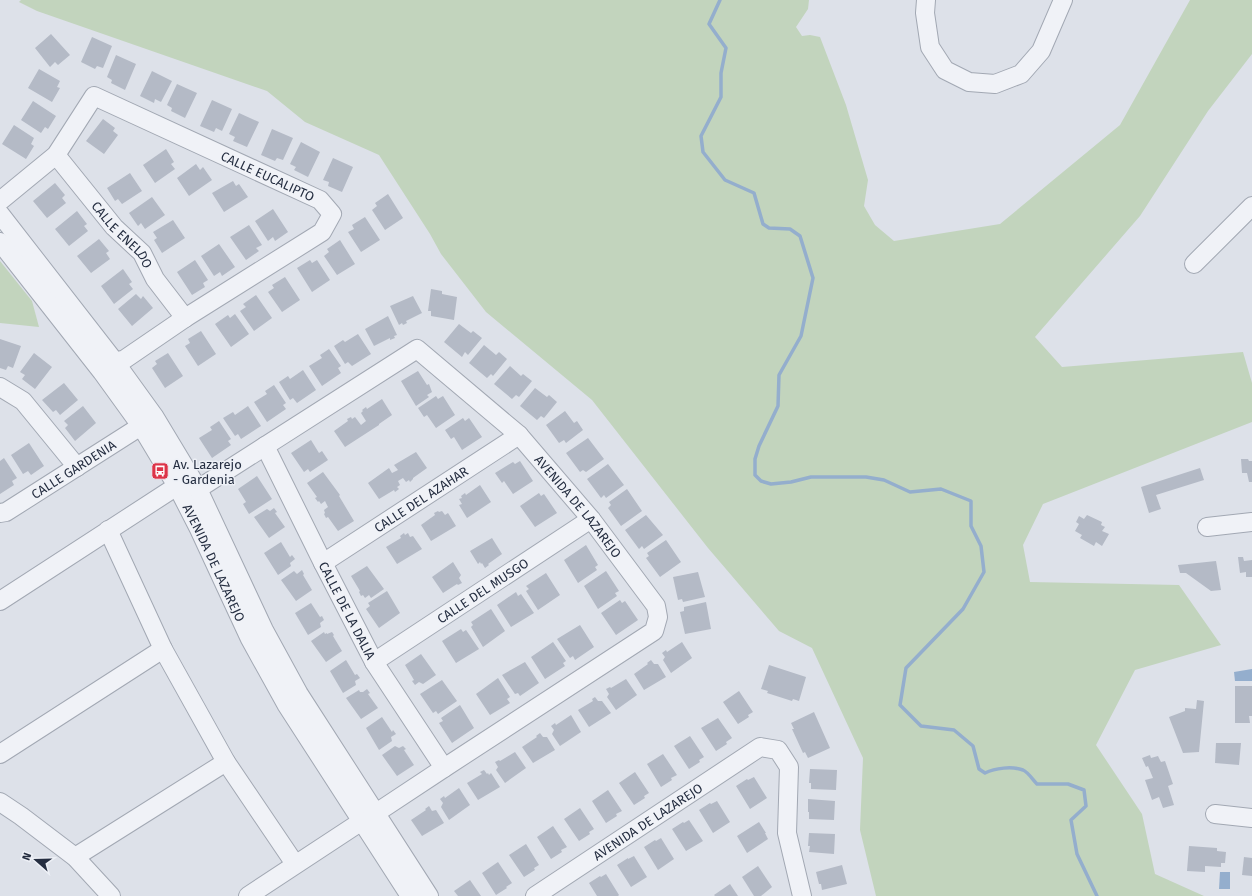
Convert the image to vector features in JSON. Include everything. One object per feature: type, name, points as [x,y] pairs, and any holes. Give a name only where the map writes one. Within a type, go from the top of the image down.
[{"type":"street","points":[[926,0],[925,13],[930,47],[945,70],[969,82],[995,84],[1021,74],[1041,51],[1063,0]]},
{"type":"street","name":"CALLE EUCALIPTO","points":[[0,201],[56,155],[94,96],[320,200],[332,214],[322,232],[184,318],[125,359],[108,367]]},
{"type":"street","name":"CALLE ENELDO","points":[[56,155],[114,227],[142,253],[155,279],[184,318]]},
{"type":"street","points":[[1194,264],[1252,206]]},
{"type":"street","name":"AVENIDA DE LAZAREJO","points":[[0,214],[108,367],[177,486],[199,529],[250,639],[286,704],[429,896]]},
{"type":"street","name":"AVENIDA DE LAZAREJO","points":[[0,242],[108,367],[154,416],[198,488],[264,630],[295,688],[369,817],[410,896]]},
{"type":"street","name":"AVENIDA DE LAZAREJO","points":[[198,488],[418,349],[519,435],[591,519],[656,606],[658,618],[654,631],[369,817]]},
{"type":"street","points":[[0,387],[23,401],[77,467]]},
{"type":"street","name":"CALLE GARDENIA","points":[[2,517],[141,426]]},
{"type":"street","name":"CALLE DEL AZAHAR","points":[[323,563],[519,435]]},
{"type":"street","name":"CALLE DE LA DALIA","points":[[265,446],[374,662],[444,768]]},
{"type":"street","points":[[0,601],[177,486]]},
{"type":"street","name":"CALLE DEL MUSGO","points":[[374,662],[591,519]]},
{"type":"street","points":[[1207,527],[1252,522]]},
{"type":"street","points":[[108,530],[163,649],[226,762],[295,864]]},
{"type":"street","points":[[0,754],[163,649]]},
{"type":"street","name":"AVENIDA DE LAZAREJO","points":[[537,896],[760,747],[778,750],[789,767],[787,833],[800,895]]},
{"type":"street","points":[[75,857],[226,762]]},
{"type":"street","points":[[0,802],[75,857],[111,896]]},
{"type":"street","points":[[1215,814],[1252,818]]},
{"type":"street","points":[[248,896],[369,817]]},
{"type":"green space","points":[[21,0],[809,0],[808,9],[796,27],[802,36],[810,35],[820,37],[846,105],[868,180],[864,206],[875,225],[894,241],[1000,224],[1120,125],[1190,0],[1252,0],[1252,54],[1208,111],[1140,216],[1035,337],[1062,367],[1243,352],[1252,383],[1252,422],[1043,504],[1023,545],[1030,582],[1179,585],[1221,645],[1135,670],[1096,745],[1142,814],[1155,874],[1204,896],[876,896],[860,830],[863,758],[812,648],[779,631],[708,548],[592,400],[486,312],[441,254],[430,234],[379,155],[305,122],[267,91],[37,11],[19,2]]},
{"type":"green space","points":[[0,261],[32,301],[39,327],[0,323]]},
{"type":"water","points":[[1252,669],[1252,681],[1235,681],[1234,672]]},
{"type":"water","points":[[1220,872],[1230,872],[1230,889],[1219,889]]},
{"type":"building","points":[[51,34],[70,55],[58,65],[55,62],[50,67],[35,48]]},
{"type":"building","points":[[92,37],[112,46],[103,68],[97,66],[95,69],[81,62]]},
{"type":"building","points":[[116,55],[136,64],[125,90],[111,83],[112,80],[107,77]]},
{"type":"building","points":[[39,69],[60,81],[57,87],[60,88],[52,102],[28,88]]},
{"type":"building","points":[[152,71],[172,81],[161,102],[155,99],[154,103],[140,96]]},
{"type":"building","points":[[177,84],[197,93],[185,118],[171,111],[172,108],[167,105]]},
{"type":"building","points":[[212,100],[232,109],[222,131],[216,128],[214,132],[200,126]]},
{"type":"building","points":[[33,101],[56,116],[48,129],[45,127],[41,133],[21,120]]},
{"type":"building","points":[[239,113],[259,122],[247,147],[233,141],[235,137],[229,134]]},
{"type":"building","points":[[103,119],[115,128],[113,131],[118,135],[104,154],[86,141]]},
{"type":"building","points":[[14,125],[34,138],[31,144],[34,146],[26,159],[2,144]]},
{"type":"building","points":[[272,129],[293,138],[283,160],[277,158],[275,161],[261,155]]},
{"type":"building","points":[[301,142],[320,152],[308,177],[294,170],[296,167],[290,164]]},
{"type":"building","points":[[166,149],[174,162],[171,164],[175,169],[155,183],[143,165]]},
{"type":"building","points":[[333,158],[353,167],[342,192],[328,186],[329,182],[323,180]]},
{"type":"building","points":[[196,164],[200,170],[203,167],[212,180],[189,196],[177,178]]},
{"type":"building","points":[[130,173],[142,191],[122,204],[118,199],[115,201],[107,188]]},
{"type":"building","points":[[233,181],[236,186],[239,184],[248,197],[224,212],[212,193]]},
{"type":"building","points":[[55,183],[65,195],[62,198],[66,203],[47,218],[33,201]]},
{"type":"building","points":[[388,194],[403,218],[385,230],[372,210],[377,206],[375,203]]},
{"type":"building","points":[[152,197],[165,215],[145,229],[141,223],[138,226],[129,213]]},
{"type":"building","points":[[273,209],[288,232],[275,241],[273,237],[268,241],[255,221]]},
{"type":"building","points":[[77,211],[87,224],[84,226],[88,231],[69,246],[55,229]]},
{"type":"building","points":[[365,217],[380,240],[361,252],[348,232],[354,229],[352,225]]},
{"type":"building","points":[[173,220],[185,238],[162,253],[154,240],[157,238],[153,232]]},
{"type":"building","points":[[249,225],[262,245],[256,248],[259,251],[246,260],[230,237]]},
{"type":"building","points":[[99,239],[109,251],[106,253],[110,259],[91,273],[77,256]]},
{"type":"building","points":[[340,240],[355,264],[337,275],[324,256],[329,252],[327,249]]},
{"type":"building","points":[[219,244],[235,267],[222,276],[220,272],[214,276],[201,256]]},
{"type":"building","points":[[195,260],[208,280],[203,283],[205,287],[192,295],[177,272]]},
{"type":"building","points":[[310,260],[312,263],[317,260],[330,280],[312,292],[297,268]]},
{"type":"building","points":[[123,269],[132,282],[129,284],[133,289],[114,304],[101,286]]},
{"type":"building","points":[[285,277],[300,300],[282,312],[268,292],[274,288],[272,285]]},
{"type":"building","points":[[431,289],[442,291],[442,294],[457,297],[454,320],[431,316],[431,311],[428,311]]},
{"type":"building","points":[[136,294],[141,299],[143,296],[153,308],[132,326],[118,309]]},
{"type":"building","points":[[256,295],[272,318],[254,331],[240,311],[246,307],[243,304]]},
{"type":"building","points":[[413,296],[422,313],[406,321],[407,323],[403,325],[402,323],[399,325],[390,306]]},
{"type":"building","points":[[235,314],[249,334],[231,347],[215,324],[228,315],[230,318]]},
{"type":"building","points":[[388,316],[397,335],[394,336],[395,338],[390,340],[390,338],[374,346],[365,329]]},
{"type":"building","points":[[459,324],[471,333],[473,331],[482,338],[468,355],[465,352],[462,357],[444,342]]},
{"type":"building","points":[[201,331],[216,354],[198,366],[185,346],[190,343],[188,339]]},
{"type":"building","points":[[358,334],[371,354],[352,366],[348,362],[345,364],[334,346],[343,340],[345,342]]},
{"type":"building","points":[[0,339],[21,346],[13,368],[8,366],[6,370],[0,368]]},
{"type":"building","points":[[484,345],[496,355],[499,352],[507,359],[493,376],[491,374],[487,378],[469,363]]},
{"type":"building","points":[[329,349],[341,366],[338,368],[341,373],[322,386],[309,366],[322,358],[320,355]]},
{"type":"building","points":[[34,353],[52,367],[35,389],[22,379],[25,375],[20,372]]},
{"type":"building","points":[[168,353],[183,376],[165,388],[152,368],[157,364],[155,361]]},
{"type":"building","points":[[510,366],[521,376],[523,374],[532,381],[519,397],[516,395],[512,399],[494,384]]},
{"type":"building","points":[[303,370],[316,390],[297,403],[293,398],[290,400],[279,382],[288,376],[290,379]]},
{"type":"building","points":[[418,371],[427,385],[429,384],[432,392],[427,395],[429,397],[416,406],[401,381]]},
{"type":"building","points":[[64,383],[78,400],[60,415],[56,410],[53,412],[42,400]]},
{"type":"building","points":[[274,385],[286,403],[283,405],[286,409],[267,422],[254,402],[267,394],[265,391]]},
{"type":"building","points":[[535,388],[547,397],[549,395],[557,402],[544,418],[541,416],[537,420],[520,406]]},
{"type":"building","points":[[436,396],[438,399],[443,396],[455,415],[436,428],[427,415],[424,417],[418,408]]},
{"type":"building","points":[[382,399],[392,415],[345,447],[334,431],[351,417],[352,419],[355,417],[361,425],[366,421],[361,413],[363,411],[362,410],[366,407],[367,409]]},
{"type":"building","points":[[83,406],[96,423],[75,441],[65,428],[68,425],[64,421]]},
{"type":"building","points":[[248,406],[261,426],[241,439],[238,434],[235,436],[223,418],[233,412],[235,415]]},
{"type":"building","points":[[565,411],[574,423],[577,421],[583,430],[566,443],[564,440],[559,443],[546,425]]},
{"type":"building","points":[[463,418],[465,421],[469,418],[482,437],[462,450],[454,437],[451,439],[445,430]]},
{"type":"building","points":[[219,421],[231,439],[228,441],[231,445],[212,458],[199,438],[212,430],[210,427]]},
{"type":"building","points":[[588,438],[604,459],[586,472],[583,470],[580,472],[566,453]]},
{"type":"building","points":[[311,440],[319,453],[322,451],[328,460],[310,472],[308,469],[304,472],[291,453]]},
{"type":"building","points":[[29,443],[44,466],[31,475],[28,471],[23,474],[11,455]]},
{"type":"building","points":[[416,452],[427,468],[410,482],[409,480],[406,482],[403,478],[398,481],[400,485],[397,487],[399,489],[395,492],[394,490],[379,499],[368,483],[389,468],[392,473],[398,470],[394,465]]},
{"type":"building","points":[[4,458],[17,478],[12,481],[14,485],[0,494],[0,461]]},
{"type":"building","points":[[1241,459],[1248,459],[1249,461],[1252,461],[1252,482],[1249,482],[1247,473],[1242,473]]},
{"type":"building","points":[[520,461],[533,481],[513,494],[504,481],[502,483],[495,473],[513,462],[515,464]]},
{"type":"building","points":[[608,464],[624,485],[606,498],[604,495],[601,498],[587,479]]},
{"type":"building","points":[[1200,468],[1204,480],[1156,495],[1161,509],[1149,513],[1141,487]]},
{"type":"building","points":[[323,472],[340,495],[339,496],[354,521],[338,531],[324,514],[324,510],[328,507],[325,501],[321,504],[319,501],[318,502],[315,498],[317,497],[307,483]]},
{"type":"building","points":[[257,476],[272,499],[249,514],[243,504],[246,502],[238,489]]},
{"type":"building","points":[[480,485],[491,502],[467,518],[459,505],[462,504],[459,499],[462,498],[461,496],[465,493],[466,495]]},
{"type":"building","points":[[627,489],[642,511],[621,526],[608,508],[611,505],[609,502]]},
{"type":"building","points":[[539,493],[541,496],[544,494],[557,513],[535,527],[520,506]]},
{"type":"building","points":[[274,508],[277,512],[275,513],[285,527],[269,538],[254,517],[267,509],[270,511]]},
{"type":"building","points":[[438,511],[442,511],[445,515],[448,513],[456,526],[431,541],[421,525]]},
{"type":"building","points":[[646,515],[663,535],[644,549],[642,546],[639,549],[625,530]]},
{"type":"building","points":[[1087,515],[1102,522],[1101,525],[1105,527],[1102,531],[1109,534],[1102,546],[1096,542],[1094,546],[1080,538],[1082,535],[1075,531],[1079,524],[1076,522],[1079,516],[1084,519]]},
{"type":"building","points":[[404,533],[405,535],[408,533],[410,537],[413,536],[422,549],[397,564],[386,547],[401,538],[400,536]]},
{"type":"building","points":[[492,538],[502,554],[485,568],[482,563],[481,564],[480,562],[478,564],[470,551]]},
{"type":"building","points":[[666,540],[681,562],[660,577],[646,558],[649,556],[647,553]]},
{"type":"building","points":[[281,542],[290,557],[292,555],[295,559],[290,563],[291,566],[278,575],[264,553]]},
{"type":"building","points":[[586,545],[598,565],[595,567],[597,570],[578,583],[564,560]]},
{"type":"building","points":[[1238,557],[1243,557],[1244,561],[1252,560],[1252,577],[1246,577],[1246,572],[1240,573]]},
{"type":"building","points":[[1216,561],[1221,590],[1211,591],[1186,573],[1180,573],[1178,565]]},
{"type":"building","points":[[453,562],[461,575],[459,578],[462,583],[457,584],[443,593],[432,577]]},
{"type":"building","points":[[367,566],[384,589],[371,598],[369,595],[365,598],[363,595],[361,596],[360,591],[351,576]]},
{"type":"building","points":[[302,570],[303,575],[312,590],[296,601],[281,580],[294,571],[297,574]]},
{"type":"building","points":[[606,571],[619,591],[615,593],[617,596],[598,609],[584,586]]},
{"type":"building","points":[[698,572],[705,597],[683,602],[682,599],[678,600],[673,577]]},
{"type":"building","points":[[546,573],[560,595],[538,610],[526,591],[529,589],[526,586]]},
{"type":"building","points":[[387,591],[400,613],[379,628],[366,609],[370,606],[368,603]]},
{"type":"building","points":[[516,592],[518,596],[521,594],[534,613],[511,627],[497,605]]},
{"type":"building","points":[[620,600],[622,603],[625,601],[638,620],[616,635],[601,613]]},
{"type":"building","points":[[706,602],[711,629],[685,634],[680,612],[684,611],[684,607]]},
{"type":"building","points":[[311,603],[320,617],[322,616],[324,620],[320,623],[321,627],[308,635],[295,613]]},
{"type":"building","points":[[491,609],[505,631],[483,647],[471,627],[473,625],[471,622]]},
{"type":"building","points":[[580,625],[594,647],[575,660],[573,656],[570,658],[557,639]]},
{"type":"building","points":[[461,629],[463,632],[466,630],[479,649],[456,663],[442,641]]},
{"type":"building","points":[[324,632],[327,634],[332,632],[342,651],[326,662],[311,641]]},
{"type":"building","points":[[553,642],[566,661],[563,663],[565,666],[545,679],[531,657]]},
{"type":"building","points":[[682,642],[692,658],[671,673],[663,660],[665,657],[662,653],[666,650],[667,652]]},
{"type":"building","points":[[421,654],[436,675],[423,684],[419,682],[415,685],[412,681],[414,680],[405,665]]},
{"type":"building","points":[[346,660],[355,675],[357,674],[360,678],[355,681],[356,685],[343,693],[330,671]]},
{"type":"building","points":[[651,660],[654,664],[658,664],[666,677],[644,690],[634,674]]},
{"type":"building","points":[[525,662],[539,683],[520,696],[518,693],[515,694],[502,675]]},
{"type":"building","points":[[769,665],[806,677],[799,701],[793,699],[792,701],[767,693],[768,691],[761,689]]},
{"type":"building","points":[[498,678],[510,697],[507,699],[510,703],[490,715],[476,694]]},
{"type":"building","points":[[626,679],[637,695],[616,710],[607,697],[609,694],[606,689],[611,688]]},
{"type":"building","points":[[442,680],[457,701],[438,714],[436,711],[433,713],[420,694]]},
{"type":"building","points":[[1235,686],[1252,686],[1252,716],[1249,716],[1250,723],[1235,723]]},
{"type":"building","points":[[367,689],[370,693],[368,694],[378,708],[361,719],[346,698],[359,690],[360,692],[363,692]]},
{"type":"building","points":[[739,691],[753,712],[748,715],[749,717],[738,724],[723,702]]},
{"type":"building","points":[[595,697],[598,701],[602,701],[611,713],[589,727],[578,710],[593,701],[592,699]]},
{"type":"building","points":[[1197,700],[1204,701],[1199,752],[1183,753],[1169,717],[1185,711],[1185,708],[1196,709]]},
{"type":"building","points":[[460,705],[474,728],[452,743],[439,723],[443,721],[441,718]]},
{"type":"building","points":[[814,712],[830,748],[808,758],[805,752],[803,753],[792,729],[794,729],[791,723]]},
{"type":"building","points":[[571,715],[581,732],[560,746],[552,734],[554,730],[551,726],[555,723],[556,725]]},
{"type":"building","points":[[382,717],[392,732],[393,730],[396,734],[391,737],[392,741],[379,750],[366,728]]},
{"type":"building","points":[[718,718],[732,738],[726,742],[727,744],[716,751],[701,728]]},
{"type":"building","points":[[540,733],[543,737],[547,737],[555,750],[533,763],[522,747],[537,737],[536,736]]},
{"type":"building","points":[[690,736],[704,757],[699,760],[700,762],[689,769],[674,746]]},
{"type":"building","points":[[1216,743],[1241,743],[1239,765],[1215,763]]},
{"type":"building","points":[[395,746],[399,748],[403,746],[406,749],[404,750],[414,765],[397,776],[382,755]]},
{"type":"building","points":[[515,752],[526,768],[505,783],[496,770],[498,767],[495,762],[500,761]]},
{"type":"building","points":[[663,754],[677,775],[661,787],[647,764]]},
{"type":"building","points":[[1150,755],[1151,758],[1158,756],[1161,762],[1165,761],[1173,784],[1168,786],[1174,805],[1163,808],[1159,797],[1152,800],[1145,780],[1153,778],[1148,766],[1146,767],[1142,758]]},
{"type":"building","points":[[810,769],[837,770],[836,790],[811,789],[811,783],[809,783]]},
{"type":"building","points":[[484,770],[489,775],[491,773],[500,787],[478,800],[467,783],[482,774],[480,772]]},
{"type":"building","points":[[635,772],[649,793],[644,796],[645,798],[634,805],[619,783]]},
{"type":"building","points":[[754,777],[767,798],[750,809],[736,786],[747,779],[748,780]]},
{"type":"building","points":[[459,788],[470,805],[449,820],[441,807],[443,803],[440,799],[444,796],[445,798]]},
{"type":"building","points":[[608,790],[622,811],[606,823],[592,801]]},
{"type":"building","points":[[808,799],[835,801],[834,820],[809,819]]},
{"type":"building","points":[[717,801],[730,822],[713,833],[699,810],[710,803],[711,804]]},
{"type":"building","points":[[429,806],[432,811],[436,810],[444,823],[422,836],[411,820],[426,810],[425,809]]},
{"type":"building","points":[[580,808],[594,829],[589,832],[590,834],[579,841],[564,819]]},
{"type":"building","points":[[689,820],[703,841],[686,851],[672,829]]},
{"type":"building","points":[[759,822],[768,839],[747,853],[737,836]]},
{"type":"building","points":[[553,826],[567,847],[551,859],[537,837]]},
{"type":"building","points":[[809,833],[835,834],[834,854],[809,852]]},
{"type":"building","points":[[661,838],[674,859],[658,870],[644,847]]},
{"type":"building","points":[[526,844],[539,865],[534,868],[535,870],[524,877],[509,855]]},
{"type":"building","points":[[1189,846],[1217,848],[1217,851],[1226,852],[1225,863],[1221,863],[1221,867],[1205,866],[1205,872],[1187,871]]},
{"type":"building","points":[[634,856],[647,877],[631,887],[617,865]]},
{"type":"building","points":[[1244,857],[1252,858],[1252,876],[1242,875]]},
{"type":"building","points":[[498,862],[512,883],[496,895],[482,873]]},
{"type":"building","points":[[842,865],[847,884],[822,890],[816,872]]},
{"type":"building","points":[[758,866],[772,887],[761,896],[754,896],[742,877]]},
{"type":"building","points":[[606,874],[619,895],[618,896],[597,896],[589,883]]},
{"type":"building","points":[[470,880],[481,896],[458,896],[454,891]]},
{"type":"building","points":[[730,884],[738,896],[714,895]]},
{"type":"waterway","points":[[720,0],[709,24],[726,48],[721,73],[721,97],[701,136],[703,152],[725,180],[754,193],[763,224],[769,228],[790,229],[800,236],[813,278],[801,336],[779,375],[778,406],[759,446],[755,459],[755,475],[761,481],[771,484],[791,482],[811,477],[866,477],[884,480],[910,492],[941,489],[971,501],[971,526],[981,546],[984,572],[963,609],[906,668],[900,705],[921,726],[954,730],[973,746],[979,769],[985,773],[1004,768],[1014,768],[1027,772],[1037,784],[1068,784],[1084,790],[1086,806],[1071,820],[1077,854],[1097,896]]},
{"type":"place","name":"Av. Lazarejo - Gardenia","points":[[160,471]]}]
